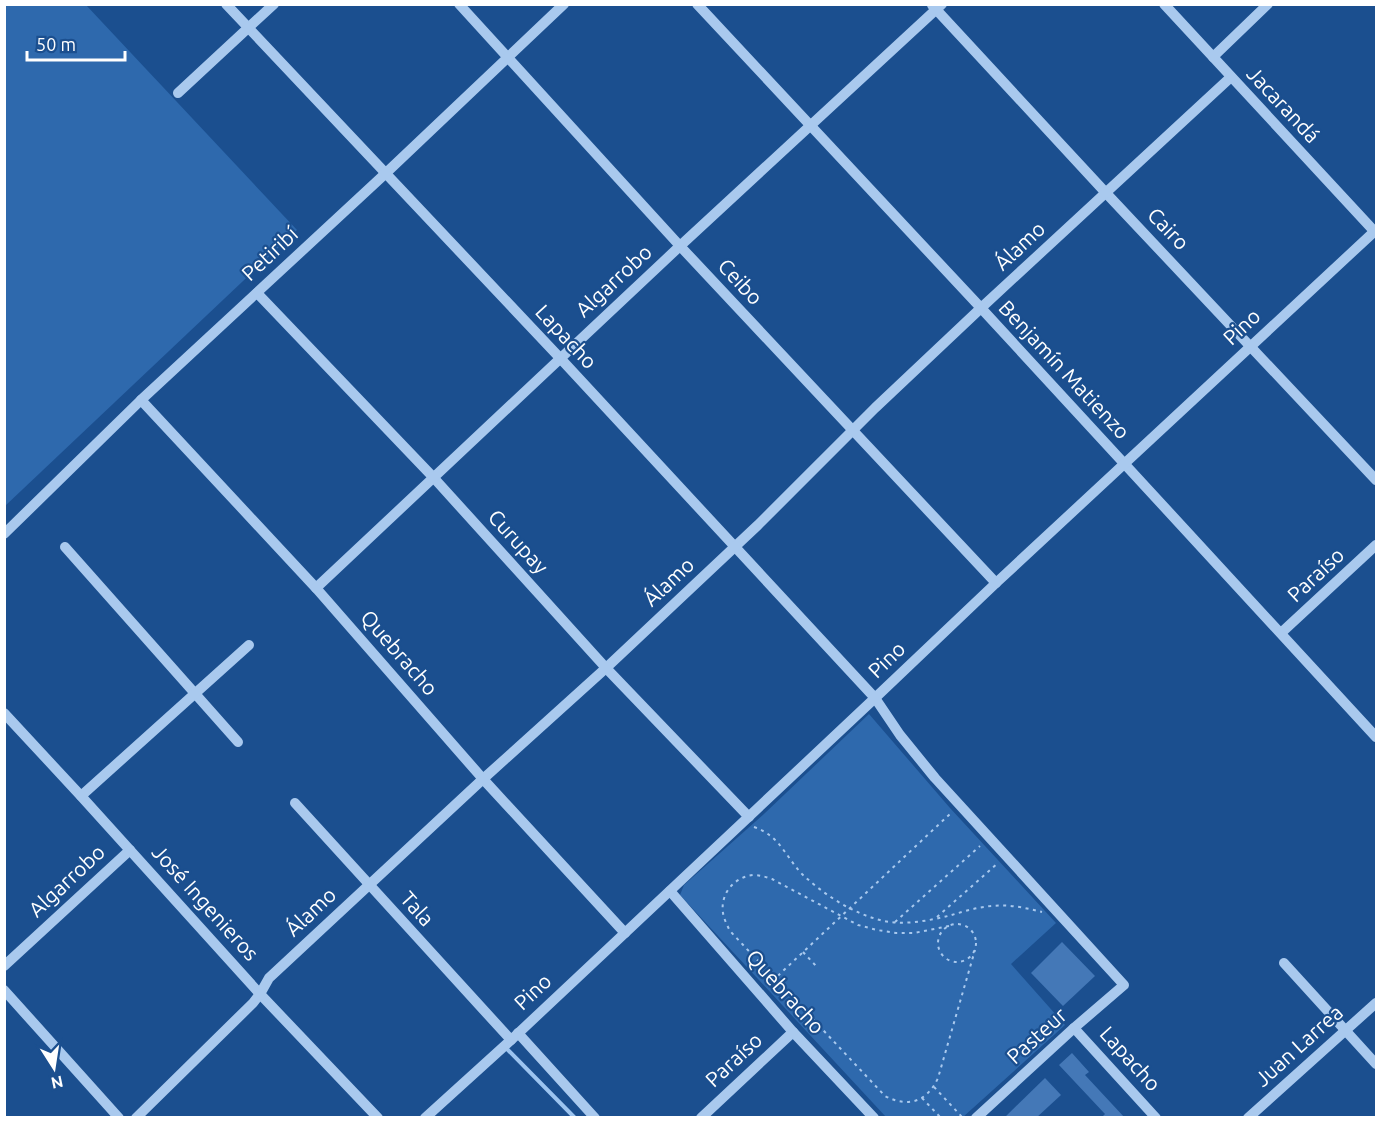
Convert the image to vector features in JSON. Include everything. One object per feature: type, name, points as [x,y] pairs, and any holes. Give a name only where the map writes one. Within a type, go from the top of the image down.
[{"type":"street","name":"Lapacho","points":[[226,4],[560,358],[875,698],[900,735],[935,778],[1124,985]]},
{"type":"street","points":[[178,93],[274,4]]},
{"type":"street","name":"Ceibo","points":[[459,4],[680,246],[996,583]]},
{"type":"street","name":"Petiribí","points":[[4,534],[141,400],[564,4]]},
{"type":"street","name":"Benjamín Matienzo","points":[[697,4],[1377,737]]},
{"type":"street","name":"Jacarandá","points":[[1164,4],[1376,231]]},
{"type":"street","points":[[1213,57],[1268,4]]},
{"type":"street","name":"Algarrobo","points":[[316,588],[680,246],[811,127],[937,6]]},
{"type":"street","name":"Cairo","points":[[937,6],[1106,193],[1377,480]]},
{"type":"street","name":"Álamo","points":[[136,1118],[261,994],[269,978],[606,668],[758,525],[853,430],[981,308],[1231,78]]},
{"type":"street","name":"Pino","points":[[425,1118],[745,821],[1251,345],[1376,231]]},
{"type":"street","name":"Curupay","points":[[257,293],[433,477],[745,821]]},
{"type":"street","name":"Quebracho","points":[[141,400],[316,588],[483,779],[625,933]]},
{"type":"street","name":"Paraíso","points":[[1281,633],[1377,545]]},
{"type":"street","points":[[65,547],[238,742]]},
{"type":"street","points":[[81,795],[249,645]]},
{"type":"street","name":"José Ingenieros","points":[[4,713],[261,994],[378,1118]]},
{"type":"street","name":"Tala","points":[[295,804],[514,1037],[595,1118]]},
{"type":"street","name":"Algarrobo","points":[[4,966],[130,850]]},
{"type":"street","name":"Quebracho","points":[[670,891],[793,1032],[874,1118]]},
{"type":"street","points":[[1284,963],[1377,1064]]},
{"type":"street","name":"Pasteur","points":[[976,1118],[1124,985]]},
{"type":"street","points":[[4,990],[119,1118]]},
{"type":"street","name":"Juan Larrea","points":[[1248,1118],[1377,1003]]},
{"type":"street","name":"Lapacho","points":[[1074,1028],[1156,1118]]},
{"type":"street","name":"Paraíso","points":[[701,1118],[793,1032]]},
{"type":"path","points":[[759,993],[960,805]]},
{"type":"path","points":[[745,821],[779,842],[788,858],[822,891],[849,908],[882,921],[924,921],[992,906],[1009,906],[1041,912]]},
{"type":"path","points":[[896,922],[989,837]]},
{"type":"path","points":[[935,918],[1006,856]]},
{"type":"path","points":[[754,875],[764,876],[858,925],[896,933],[922,932],[949,926],[955,924],[967,927],[975,937],[975,950],[934,1087],[922,1098],[903,1103],[885,1096],[730,931],[725,922],[723,903],[729,888],[736,882],[754,875]]},
{"type":"path","points":[[949,926],[938,942],[945,957],[950,961],[962,961],[972,955],[975,950]]},
{"type":"path","points":[[803,952],[817,967]]},
{"type":"path","points":[[934,1087],[963,1118]]},
{"type":"path","points":[[922,1098],[941,1118]]},
{"type":"shaded area","points":[[5,4],[86,5],[297,230],[5,506]]},
{"type":"shaded area","points":[[869,714],[950,808],[1056,923],[1011,964],[1065,1025],[963,1117],[886,1117],[680,895],[684,885],[765,813]]},
{"type":"building","points":[[1062,942],[1095,976],[1063,1006],[1031,973]]},
{"type":"building","points":[[1072,1053],[1089,1072],[1085,1075],[1125,1118],[1101,1118],[1105,1114],[1059,1065]]},
{"type":"building","points":[[1045,1078],[1061,1095],[1036,1118],[1004,1118]]},
{"type":"waterway","points":[[508,1050],[575,1118]]}]
